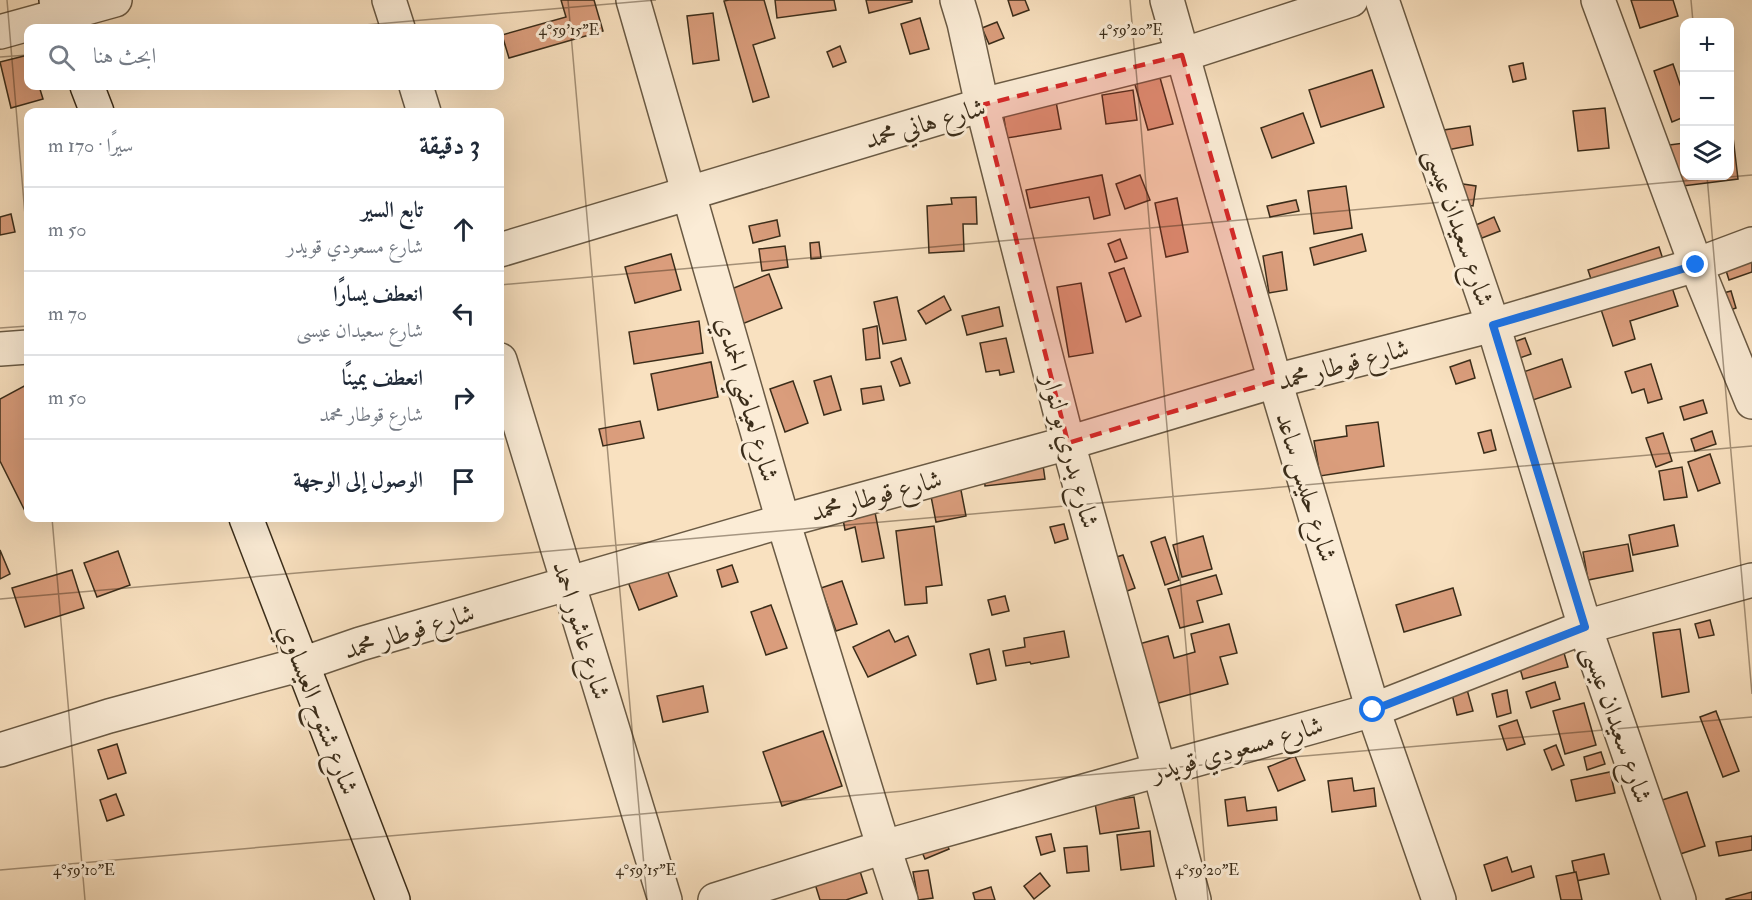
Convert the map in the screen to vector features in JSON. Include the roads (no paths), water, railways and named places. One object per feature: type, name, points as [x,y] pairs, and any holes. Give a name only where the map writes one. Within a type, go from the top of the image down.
[{"type":"street","points":[[28,24],[115,0]]},
{"type":"street","points":[[389,0],[397,24]]},
{"type":"street","name":"شارع لعياضي الحمدي","points":[[633,0],[783,520],[901,900]]},
{"type":"street","name":"شارع بدري بو لنوار","points":[[957,0],[1068,443],[1194,900]]},
{"type":"street","name":"شارع حليس ساعد","points":[[1167,0],[1275,381],[1373,710],[1438,900]]},
{"type":"street","name":"شارع هاني محمد","points":[[504,249],[982,105],[1182,55],[1351,0]]},
{"type":"street","name":"شارع سعيدان عيسى","points":[[1382,0],[1493,325],[1585,627],[1679,900]]},
{"type":"street","points":[[1598,0],[1696,265],[1752,402]]},
{"type":"street","points":[[0,32],[24,25]]},
{"type":"street","points":[[88,90],[95,108]]},
{"type":"street","points":[[417,90],[423,108]]},
{"type":"street","name":"شارع قوطار محمد","points":[[0,750],[109,716],[302,664],[360,644],[783,520],[1068,443],[1275,381],[1493,325],[1696,265],[1752,244]]},
{"type":"street","points":[[0,349],[24,346]]},
{"type":"street","name":"شارع عاشور احمد","points":[[504,373],[665,900]]},
{"type":"street","name":"شارع شتوح العيساوي","points":[[248,522],[393,900]]},
{"type":"street","name":"شارع مسعودي قويدر","points":[[715,900],[884,847],[1373,710],[1585,627],[1752,580]]}]
